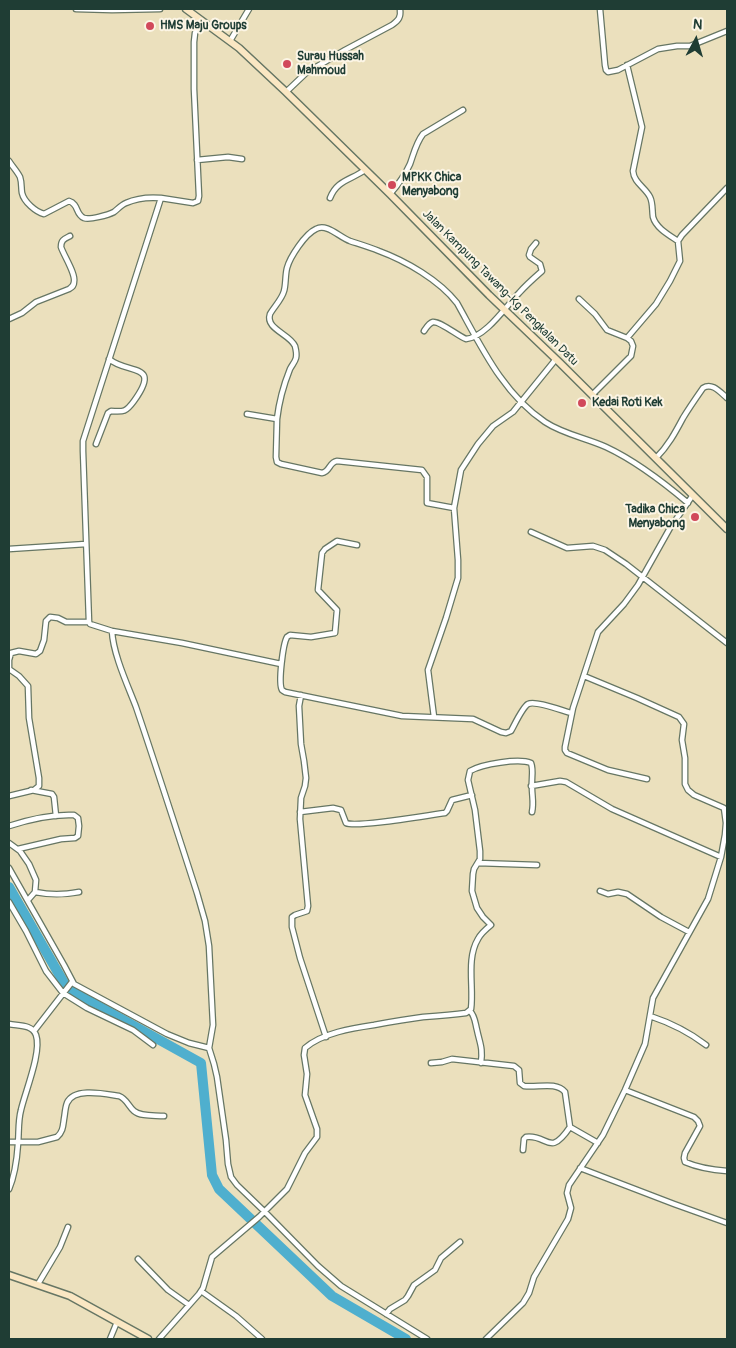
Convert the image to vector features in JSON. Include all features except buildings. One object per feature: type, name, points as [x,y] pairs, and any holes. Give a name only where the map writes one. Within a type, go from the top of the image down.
[{"type":"street","points":[[76,9],[160,9]]},
{"type":"street","name":"Jalan Kampung Tawang-Kg Pengkalan Datu","points":[[186,9],[255,62],[727,529]]},
{"type":"street","points":[[230,41],[249,9]]},
{"type":"street","points":[[286,92],[306,73],[399,20],[400,9]]},
{"type":"street","points":[[600,9],[601,31],[606,70],[608,72],[612,72],[658,49],[690,46],[727,31]]},
{"type":"street","points":[[9,161],[21,180],[22,195],[40,213],[44,214],[69,201],[76,205],[82,217],[90,218],[112,213],[123,204],[144,198],[161,198],[193,203],[198,201],[194,42],[195,33],[202,21]]},
{"type":"street","points":[[627,65],[642,126],[634,175],[650,197],[655,221],[661,229],[678,241]]},
{"type":"street","points":[[390,194],[404,177],[419,138],[463,110]]},
{"type":"street","points":[[197,160],[228,157],[242,159]]},
{"type":"street","points":[[330,198],[332,192],[339,184],[365,170]]},
{"type":"street","points":[[627,338],[656,304],[670,281],[680,261],[678,241],[682,235],[727,188]]},
{"type":"street","points":[[89,622],[83,441],[161,198]]},
{"type":"street","points":[[454,508],[427,503],[427,477],[422,470],[337,461],[331,464],[327,471],[322,473],[277,462],[277,419],[280,401],[290,369],[296,358],[296,353],[292,342],[271,324],[269,318],[284,291],[286,270],[289,262],[305,239],[316,229],[330,229],[341,237],[386,254],[435,281],[457,303],[498,375],[521,401],[545,422],[554,427],[605,446],[629,459],[667,485],[688,503]]},
{"type":"street","points":[[9,319],[22,313],[36,302],[73,286],[74,276],[61,247],[61,242],[70,236]]},
{"type":"street","points":[[424,331],[433,322],[466,338],[475,336],[491,324],[520,291],[542,271],[540,264],[529,255],[536,243]]},
{"type":"street","points":[[579,299],[608,330],[627,338],[633,346],[632,356],[592,395]]},
{"type":"street","points":[[96,444],[108,413],[111,411],[124,411],[138,396],[145,382],[143,373],[109,359]]},
{"type":"street","points":[[434,717],[428,670],[458,578],[454,508],[461,470],[493,426],[510,414],[556,359]]},
{"type":"street","points":[[656,458],[666,449],[686,413],[703,388],[706,386],[714,387],[727,398]]},
{"type":"street","points":[[247,414],[277,419]]},
{"type":"street","points":[[647,779],[608,770],[567,753],[565,747],[571,713],[598,632],[624,604],[643,577],[670,528],[693,495]]},
{"type":"street","points":[[531,532],[567,548],[593,546],[598,548],[626,564],[727,643]]},
{"type":"street","points":[[357,546],[336,542],[325,549],[320,557],[318,590],[337,610],[335,633],[311,636],[290,635],[287,637],[281,664],[282,690],[402,716],[473,719],[506,733],[511,732],[524,708],[529,703],[536,703],[571,713]]},
{"type":"street","points":[[9,549],[86,544]]},
{"type":"street","points":[[9,796],[39,786],[39,778],[28,718],[28,686],[9,669],[9,660],[11,653],[19,651],[36,654],[40,652],[44,640],[46,622],[50,617],[66,622],[89,622],[112,631],[182,643],[281,664]]},
{"type":"street","points":[[112,631],[123,672],[145,734],[205,921],[209,946],[213,1014],[209,1048],[217,1077],[231,1177],[341,1286],[427,1339]]},
{"type":"street","points":[[486,1339],[523,1304],[534,1277],[568,1219],[571,1208],[567,1192],[569,1185],[598,1143],[625,1090],[645,1044],[653,998],[708,899],[727,830],[724,808],[694,795],[685,784],[685,758],[682,740],[684,724],[682,719],[584,676]]},
{"type":"street","points":[[301,695],[299,706],[301,744],[306,778],[301,798],[300,819],[308,906],[307,911],[292,917],[292,927],[305,976],[326,1037]]},
{"type":"street","points":[[481,1063],[481,1042],[474,1016],[470,1011],[472,959],[477,940],[491,925],[477,908],[472,891],[474,869],[478,863],[480,851],[475,810],[468,780],[470,771],[489,764],[526,761],[530,763],[532,768],[531,786],[534,798],[532,812]]},
{"type":"street","points":[[531,786],[560,781],[566,782],[612,808],[721,857]]},
{"type":"street","points":[[31,790],[52,794],[56,816]]},
{"type":"street","points":[[300,812],[338,808],[342,810],[348,825],[359,824],[445,813],[452,800],[472,795]]},
{"type":"street","points":[[9,826],[34,818],[74,815],[78,818],[78,836],[75,838],[18,849]]},
{"type":"street","points":[[9,843],[20,851],[29,864],[36,880],[35,892],[28,900]]},
{"type":"street","points":[[478,863],[537,865]]},
{"type":"street","points":[[9,868],[72,982],[79,988],[167,1034],[189,1043],[209,1048]]},
{"type":"street","points":[[600,891],[608,894],[618,892],[627,894],[661,917],[689,932]]},
{"type":"street","points":[[35,892],[48,895],[79,892]]},
{"type":"street","points":[[9,902],[46,971],[64,993],[86,1008],[133,1030],[152,1045]]},
{"type":"street","points":[[34,1031],[72,982]]},
{"type":"street","points":[[159,1339],[201,1291],[212,1257],[265,1212],[287,1188],[305,1153],[317,1137],[317,1128],[305,1095],[304,1051],[308,1045],[337,1032],[352,1028],[470,1011]]},
{"type":"street","points":[[650,1016],[672,1024],[706,1045]]},
{"type":"street","points":[[9,1024],[30,1028],[36,1036],[36,1052],[28,1088],[20,1110],[17,1158],[14,1176],[9,1189]]},
{"type":"street","points":[[432,1063],[452,1059],[514,1066],[519,1070],[520,1083],[524,1086],[553,1086],[563,1090],[565,1092],[570,1127],[560,1140],[553,1144],[534,1137],[526,1137],[524,1139],[524,1150]]},
{"type":"street","points":[[625,1090],[694,1117],[700,1126],[685,1153],[685,1162],[694,1166],[727,1171]]},
{"type":"street","points":[[9,1142],[38,1142],[57,1137],[62,1131],[68,1101],[77,1094],[120,1096],[137,1113],[164,1116]]},
{"type":"street","points":[[570,1127],[598,1143]]},
{"type":"street","points":[[580,1168],[727,1223]]},
{"type":"street","points":[[38,1284],[60,1247],[68,1227]]},
{"type":"street","points":[[386,1314],[396,1304],[405,1300],[414,1285],[436,1270],[441,1258],[460,1242]]},
{"type":"street","points":[[138,1259],[164,1286],[189,1305]]},
{"type":"street","points":[[9,1275],[76,1298],[148,1339]]},
{"type":"street","points":[[201,1291],[236,1316],[262,1339]]},
{"type":"street","points":[[110,1339],[118,1322]]},
{"type":"waterway","points":[[9,887],[64,983]]},
{"type":"waterway","points":[[73,992],[201,1063],[212,1175],[219,1189],[332,1296],[406,1339]]},
{"type":"place","name":"HMS Maju Groups","points":[[150,26]]},
{"type":"place","name":"Surau Hussah Mahmoud","points":[[287,64]]},
{"type":"place","name":"MPKK Chica Menyabong","points":[[392,185]]},
{"type":"place","name":"Kedai Roti Kek","points":[[582,403]]},
{"type":"place","name":"Tadika Chica Menyabong","points":[[695,517]]}]
